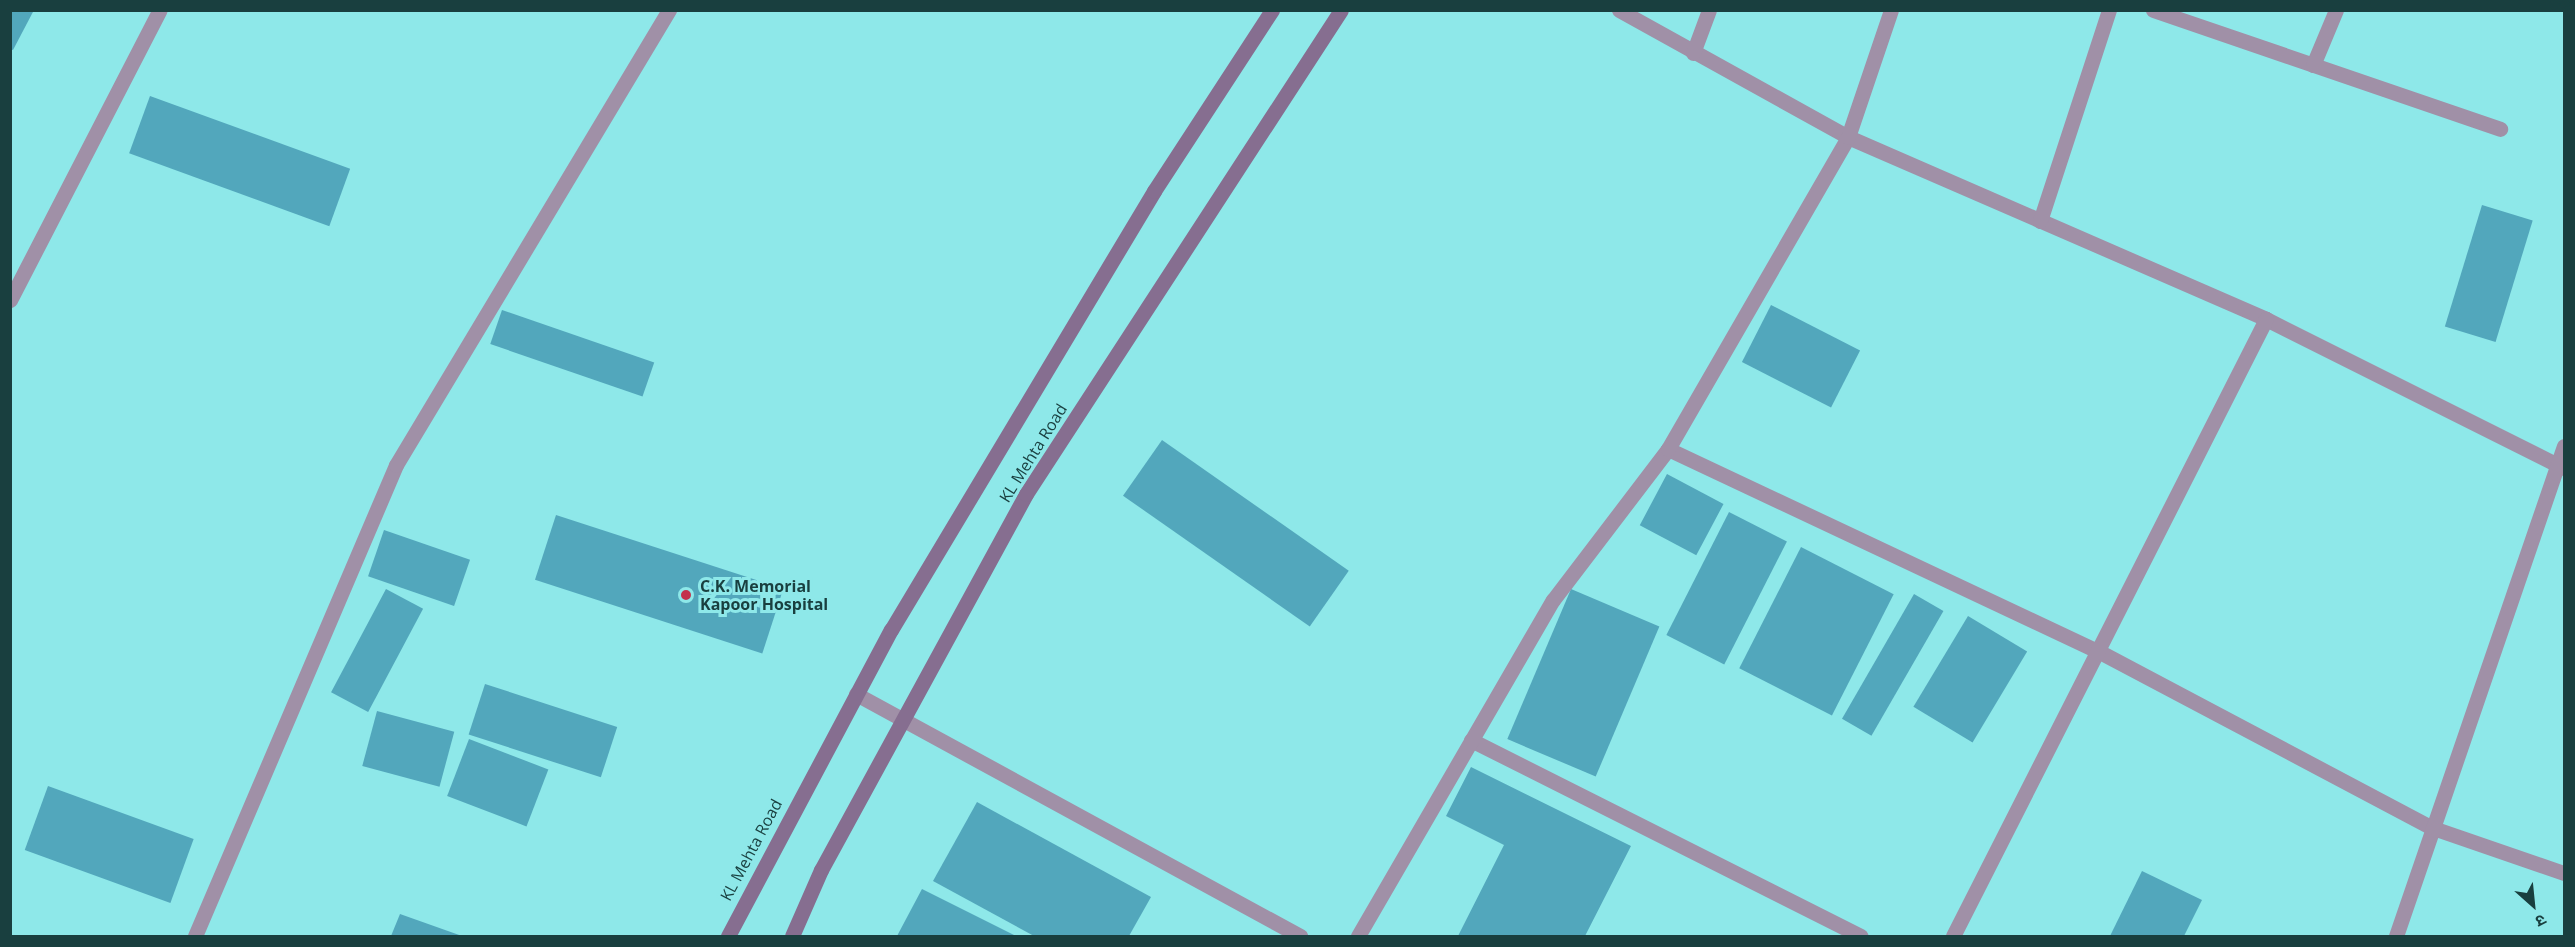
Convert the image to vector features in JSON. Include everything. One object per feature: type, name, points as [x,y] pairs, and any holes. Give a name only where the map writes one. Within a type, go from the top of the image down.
[{"type":"street","points":[[10,300],[160,10]]},
{"type":"street","points":[[195,936],[396,465],[669,10]]},
{"type":"street","name":"KL Mehta Road","points":[[728,936],[856,694],[1154,191],[1272,10]]},
{"type":"street","name":"KL Mehta Road","points":[[792,936],[821,870],[1026,494],[1341,10]]},
{"type":"street","points":[[1619,10],[1848,137],[2266,319],[2561,467]]},
{"type":"street","points":[[1693,53],[1709,10]]},
{"type":"street","points":[[1358,936],[1552,600],[1668,449],[1848,137],[1891,10]]},
{"type":"street","points":[[2040,221],[2109,10]]},
{"type":"street","points":[[2153,10],[2500,129]]},
{"type":"street","points":[[2313,65],[2336,10]]},
{"type":"street","points":[[1953,936],[2266,319]]},
{"type":"street","points":[[2396,936],[2561,467],[2565,446]]},
{"type":"street","points":[[1668,449],[2098,651],[2433,828],[2565,873]]},
{"type":"street","points":[[856,694],[1300,936]]},
{"type":"street","points":[[1471,740],[1860,936]]},
{"type":"building","points":[[10,10],[34,10],[13,50],[10,49]]},
{"type":"building","points":[[150,96],[350,169],[329,226],[129,153]]},
{"type":"building","points":[[2482,205],[2533,220],[2496,342],[2445,326]]},
{"type":"building","points":[[1771,305],[1860,350],[1831,407],[1742,362]]},
{"type":"building","points":[[502,310],[654,362],[643,396],[490,344]]},
{"type":"building","points":[[1162,440],[1349,571],[1310,626],[1123,496]]},
{"type":"building","points":[[1667,474],[1724,504],[1696,555],[1640,525]]},
{"type":"building","points":[[1729,512],[1787,542],[1724,664],[1666,635]]},
{"type":"building","points":[[556,515],[783,589],[762,654],[535,580]]},
{"type":"building","points":[[384,530],[470,560],[454,606],[368,576]]},
{"type":"building","points":[[1801,547],[1894,594],[1832,715],[1739,668]]},
{"type":"building","points":[[386,589],[423,609],[368,712],[331,692]]},
{"type":"building","points":[[1571,589],[1659,627],[1596,777],[1507,739]]},
{"type":"building","points":[[1914,594],[1943,611],[1871,736],[1842,719]]},
{"type":"building","points":[[1968,616],[2027,652],[1973,742],[1913,707]]},
{"type":"building","points":[[485,684],[617,727],[601,777],[469,734]]},
{"type":"building","points":[[377,711],[454,732],[440,787],[362,766]]},
{"type":"building","points":[[469,739],[548,769],[526,826],[447,796]]},
{"type":"building","points":[[1471,767],[1631,846],[1585,936],[1458,936],[1504,845],[1446,816]]},
{"type":"building","points":[[48,786],[194,839],[170,903],[25,850]]},
{"type":"building","points":[[977,802],[1151,897],[1129,936],[1034,936],[933,881]]},
{"type":"building","points":[[2142,871],[2202,900],[2184,936],[2110,936]]},
{"type":"building","points":[[922,889],[1016,936],[897,936]]},
{"type":"building","points":[[400,914],[462,936],[391,936]]},
{"type":"place","name":"C.K. Memorial Kapoor Hospital","points":[[686,595]]}]
